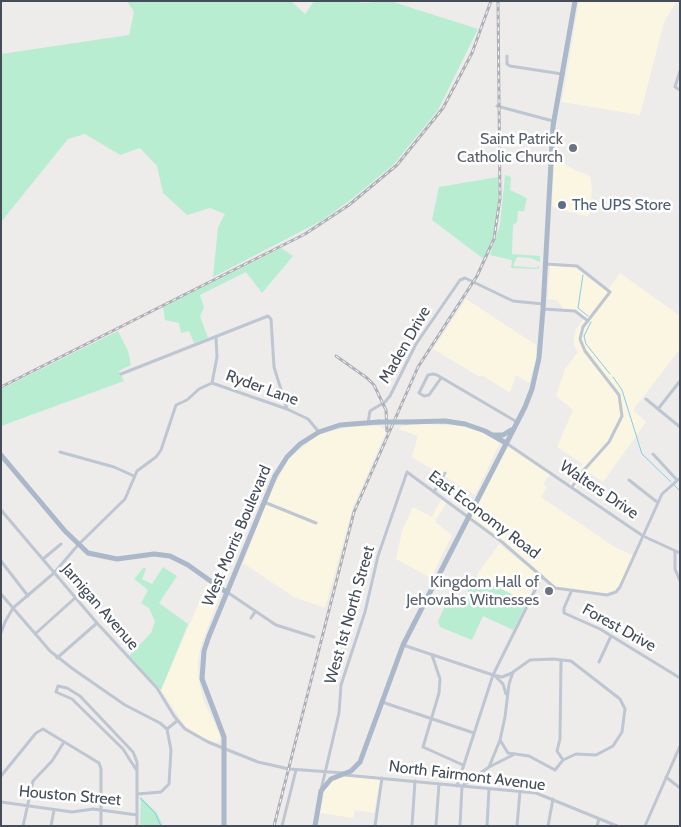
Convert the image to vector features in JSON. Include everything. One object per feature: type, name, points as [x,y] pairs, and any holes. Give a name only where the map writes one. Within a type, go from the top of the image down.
[{"type":"main road","points":[[321,791],[331,779],[354,769],[363,756],[403,645],[525,407],[537,370],[543,306],[554,121],[575,1]]},
{"type":"main road","name":"West Morris Boulevard","points":[[224,826],[224,749],[222,729],[202,679],[202,665],[209,636],[226,592],[278,470],[287,457],[300,444],[319,432],[340,425],[379,422],[465,424],[506,443]]},
{"type":"main road","points":[[492,435],[504,435],[514,428]]},
{"type":"main road","points":[[1,455],[78,545],[88,553],[110,559],[154,554],[170,556],[188,565],[226,592]]},
{"type":"main road","name":"West 1st North Street","points":[[315,826],[321,791]]},
{"type":"street","points":[[507,56],[506,64],[510,66],[562,74]]},
{"type":"street","points":[[680,71],[675,87],[680,90]]},
{"type":"street","points":[[497,106],[554,121]]},
{"type":"street","points":[[545,264],[575,266],[610,292],[580,334],[580,344],[619,395],[622,416],[609,442],[588,465],[572,487]]},
{"type":"street","name":"Maden Drive","points":[[368,423],[370,411],[385,402],[390,396],[416,344],[454,286],[460,280],[465,278],[513,300],[543,306]]},
{"type":"street","points":[[543,306],[575,311],[588,321]]},
{"type":"street","points":[[122,374],[270,317],[274,366],[287,409]]},
{"type":"street","points":[[212,383],[217,357],[216,337]]},
{"type":"street","points":[[441,378],[429,395],[424,396],[419,393],[428,375],[433,374],[441,378],[517,422]]},
{"type":"street","points":[[658,409],[680,381]]},
{"type":"street","name":"Ryder Lane","points":[[134,476],[140,468],[156,457],[172,421],[176,405],[199,389],[212,383],[308,418],[319,432]]},
{"type":"street","points":[[646,399],[680,427]]},
{"type":"street","name":"Walters Drive","points":[[506,443],[643,536],[678,552]]},
{"type":"street","points":[[1,633],[4,622],[14,608],[54,573],[78,545],[126,500],[130,492],[134,476],[114,467],[60,452]]},
{"type":"street","points":[[643,536],[657,502],[668,486],[678,479],[653,454]]},
{"type":"street","name":"East Economy Road","points":[[407,472],[468,517],[555,588],[571,592],[607,595],[616,592],[624,580],[643,536]]},
{"type":"street","name":"West 1st North Street","points":[[321,791],[339,712],[341,685],[364,618],[378,556],[407,472]]},
{"type":"street","points":[[434,492],[444,473]]},
{"type":"street","points":[[629,480],[657,502]]},
{"type":"street","points":[[264,502],[316,523]]},
{"type":"street","name":"Jarnigan Avenue","points":[[1,510],[75,598],[157,688],[177,721]]},
{"type":"street","points":[[43,559],[61,544]]},
{"type":"street","points":[[678,552],[675,569],[680,582]]},
{"type":"street","points":[[1,562],[28,596]]},
{"type":"street","points":[[457,786],[493,675],[542,576]]},
{"type":"street","points":[[226,592],[286,630],[314,637]]},
{"type":"street","name":"Forest Drive","points":[[571,592],[564,608],[564,613],[588,622],[680,678]]},
{"type":"street","points":[[1,594],[57,658],[126,705],[160,723],[167,729],[171,750],[169,784],[161,792],[137,794]]},
{"type":"street","points":[[35,634],[75,598]]},
{"type":"street","points":[[251,618],[255,612]]},
{"type":"street","points":[[57,658],[97,623]]},
{"type":"street","points":[[599,662],[611,636]]},
{"type":"street","points":[[403,645],[502,677],[530,660],[571,661],[620,699],[625,709],[622,732],[614,746],[596,755],[576,754],[563,760],[555,770],[529,756],[508,753],[500,740]]},
{"type":"street","points":[[432,655],[440,679],[439,694],[423,747],[463,765]]},
{"type":"street","points":[[561,660],[560,719],[557,752],[563,760]]},
{"type":"street","points":[[489,767],[500,740],[505,717],[506,697],[513,672]]},
{"type":"street","points":[[493,675],[503,684],[506,697]]},
{"type":"street","points":[[137,772],[123,749],[72,699],[56,692],[58,686],[67,688],[80,696],[136,757],[137,772],[137,794],[139,807],[137,826]]},
{"type":"street","points":[[381,702],[474,733]]},
{"type":"street","points":[[167,729],[177,721],[196,736],[258,762],[296,770],[324,772],[331,779]]},
{"type":"street","points":[[1,776],[39,730],[64,742],[99,763],[101,769],[101,826]]},
{"type":"street","points":[[24,826],[34,781],[52,761],[64,742]]},
{"type":"street","points":[[645,826],[680,746]]},
{"type":"street","points":[[460,826],[462,786],[489,767],[514,755]]},
{"type":"street","points":[[354,769],[357,776]]},
{"type":"street","points":[[282,826],[296,770]]},
{"type":"street","name":"North Fairmont Avenue","points":[[324,772],[520,791],[553,799],[617,826]]},
{"type":"street","points":[[666,777],[680,788]]},
{"type":"street","points":[[375,826],[382,778]]},
{"type":"street","points":[[412,826],[415,781]]},
{"type":"street","points":[[436,826],[439,784]]},
{"type":"street","points":[[487,826],[489,789]]},
{"type":"street","points":[[517,826],[520,791]]},
{"type":"street","points":[[548,826],[553,799]]},
{"type":"street","name":"Houston Street","points":[[1,802],[72,812],[93,809],[137,816]]},
{"type":"street","points":[[51,826],[54,810]]},
{"type":"street","points":[[598,826],[599,818]]},
{"type":"shaded area","points":[[579,1],[677,1],[664,22],[640,115],[562,102]]},
{"type":"shaded area","points":[[554,161],[563,163],[590,176],[592,190],[589,216],[580,215],[574,211],[571,213],[552,206]]},
{"type":"shaded area","points":[[550,266],[575,267],[607,291],[620,273],[680,316],[680,349],[633,410],[646,422],[603,482],[587,471],[575,489],[569,484],[583,464],[557,447],[573,410],[556,396],[565,369],[578,352],[574,345],[574,337],[576,329],[584,318],[578,313],[564,310],[557,300],[548,299]]},
{"type":"shaded area","points":[[466,299],[536,345],[536,359],[529,383],[516,375],[510,393],[482,375],[480,377],[433,349]]},
{"type":"shaded area","points":[[424,424],[462,426],[481,432],[500,443],[475,495],[412,457],[418,436],[399,429],[401,426]]},
{"type":"shaded area","points":[[352,426],[380,426],[386,432],[353,507],[325,608],[294,597],[243,563],[272,489],[290,457],[318,435]]},
{"type":"shaded area","points":[[506,443],[551,473],[543,484],[547,487],[541,497],[616,548],[635,556],[624,580],[612,595],[555,588],[468,517]]},
{"type":"shaded area","points":[[441,500],[446,503],[435,522],[452,535],[431,578],[396,559],[402,531],[413,507],[432,517]]},
{"type":"shaded area","points":[[499,544],[538,575],[527,602],[476,576]]},
{"type":"shaded area","points":[[208,582],[219,590],[220,595],[201,645],[198,677],[204,702],[219,732],[220,740],[218,743],[204,738],[185,726],[161,690]]},
{"type":"shaded area","points":[[342,776],[380,779],[374,813],[355,810],[353,818],[320,813],[325,789],[330,782]]},
{"type":"green space","points":[[127,1],[291,1],[305,14],[314,1],[358,1],[361,3],[390,1],[478,29],[438,110],[394,164],[321,221],[213,277],[218,227],[225,214],[210,208],[187,215],[163,193],[157,166],[140,148],[120,155],[85,134],[68,139],[1,222],[1,54],[129,35],[134,12]]},
{"type":"green space","points":[[505,175],[511,177],[510,190],[527,198],[524,211],[518,211],[517,222],[513,225],[512,254],[540,256],[540,262],[531,258],[517,257],[513,266],[538,268],[537,266],[539,266],[539,269],[511,268],[512,260],[490,255],[500,225]]},
{"type":"green space","points":[[498,177],[499,214],[494,239],[485,260],[432,220],[439,187]]},
{"type":"green space","points":[[281,248],[293,256],[262,293],[246,272],[200,295],[204,308],[200,316],[208,338],[194,343],[189,331],[181,333],[179,323],[165,320],[163,307]]},
{"type":"green space","points":[[118,331],[128,351],[131,365],[119,371],[124,381],[1,426],[1,389]]},
{"type":"green space","points":[[144,567],[146,569],[142,579],[152,584],[163,567],[177,576],[159,603],[188,624],[161,690],[129,656],[151,633],[155,621],[149,608],[141,603],[148,590],[134,579]]},
{"type":"green space","points":[[476,576],[527,602],[513,630],[483,616],[472,640],[440,627],[438,621],[446,604],[450,600],[464,604],[470,596],[466,587],[473,583]]},
{"type":"green space","points":[[141,797],[157,813],[163,826],[140,826]]},
{"type":"waterway","points":[[583,275],[578,308],[588,316]]},
{"type":"waterway","points":[[591,322],[584,336],[586,344],[610,374]]},
{"type":"waterway","points":[[613,377],[622,390],[642,454],[671,482]]},
{"type":"waterway","points":[[674,485],[680,491]]},
{"type":"waterway","points":[[140,798],[155,813],[161,826]]},
{"type":"railway","points":[[1,387],[305,234],[349,205],[397,165],[443,108],[472,53],[491,1]]},
{"type":"railway","points":[[274,826],[354,512],[418,367],[477,276],[494,239],[500,198],[498,1]]},
{"type":"railway","points":[[336,356],[374,385],[386,410],[387,431]]},
{"type":"place","name":"Saint Patrick Catholic Church","points":[[573,148]]},
{"type":"place","name":"The UPS Store","points":[[562,205]]},
{"type":"place","name":"Kingdom Hall of Jehovahs Witnesses","points":[[549,591]]}]
